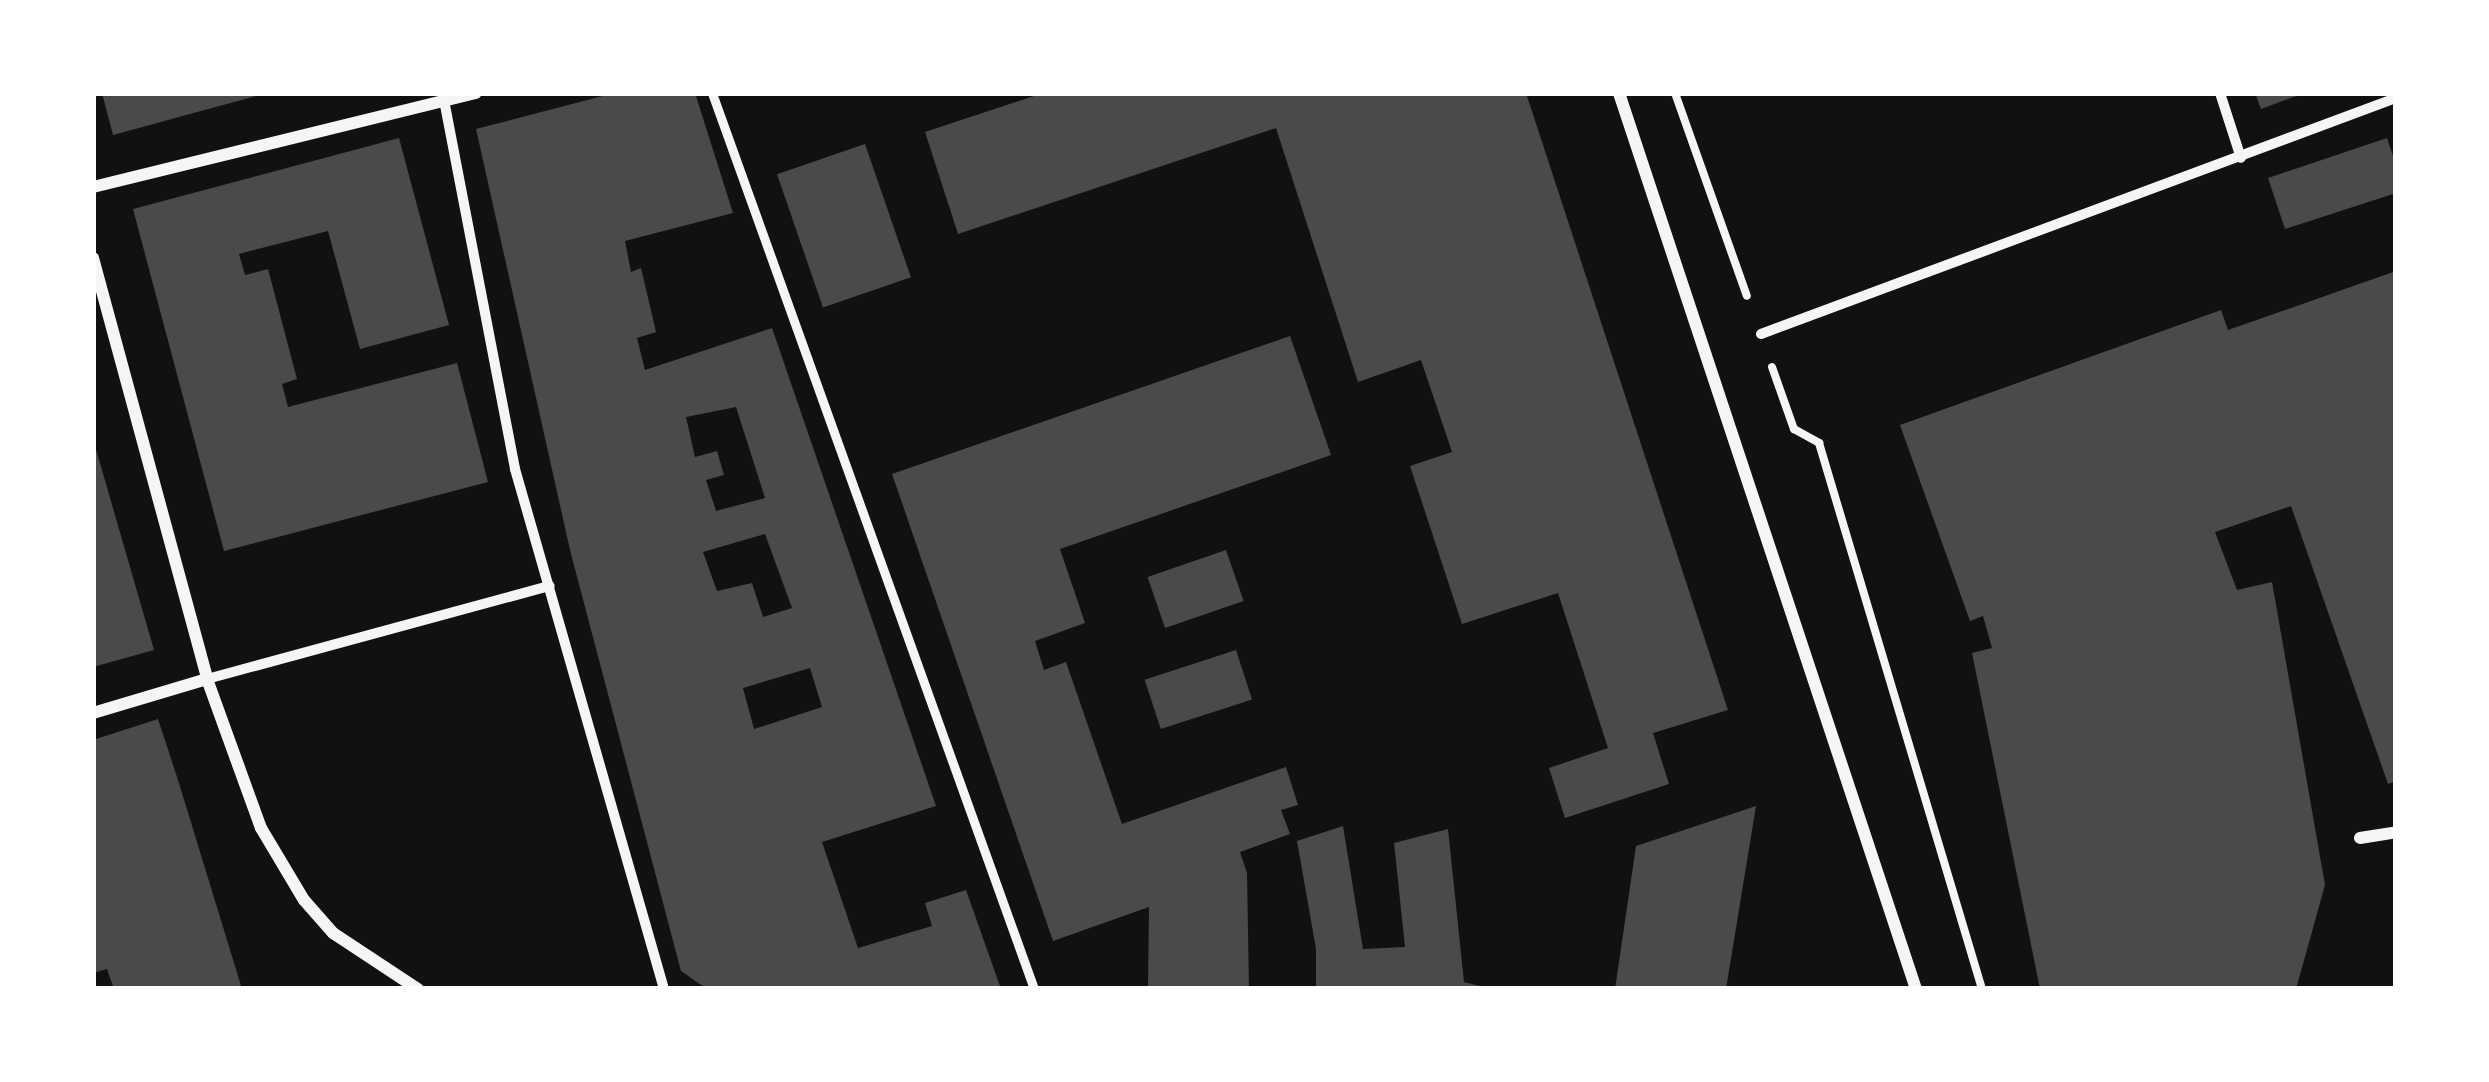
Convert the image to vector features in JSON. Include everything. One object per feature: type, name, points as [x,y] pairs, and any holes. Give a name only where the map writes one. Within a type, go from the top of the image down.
[{"type":"street","points":[[93,187],[444,97],[476,93]]},
{"type":"street","points":[[1619,93],[1916,989]]},
{"type":"street","points":[[2220,93],[2241,158]]},
{"type":"street","points":[[444,97],[515,469],[664,989]]},
{"type":"street","points":[[1761,334],[2396,98]]},
{"type":"street","points":[[93,258],[207,679],[261,828],[304,900],[366,959],[418,989]]},
{"type":"street","points":[[93,713],[550,586]]},
{"type":"street","points":[[2360,838],[2396,832]]},
{"type":"lane","points":[[712,93],[1034,989]]},
{"type":"path","points":[[1675,93],[1793,429],[1819,442],[1982,989]]},
{"type":"building","points":[[102,93],[263,93],[263,94],[113,135]]},
{"type":"building","points":[[614,93],[695,93],[733,213],[625,241],[631,272],[641,268],[656,332],[637,338],[645,370],[772,328],[936,806],[822,842],[858,948],[932,926],[925,903],[966,890],[1001,989],[707,989],[681,971],[570,550],[476,129]],"holes":[[[736,407],[765,498],[716,511],[706,480],[724,475],[717,451],[695,457],[686,417]],[[765,534],[792,608],[763,617],[752,583],[717,591],[703,552]],[[810,668],[822,707],[754,729],[743,688]]]},
{"type":"building","points":[[1043,93],[1526,93],[1728,710],[1653,733],[1669,784],[1565,818],[1549,768],[1608,748],[1558,593],[1462,624],[1410,466],[1452,452],[1421,360],[1358,382],[1276,128],[958,234],[925,132]]},
{"type":"building","points":[[2255,93],[2302,93],[2302,94],[2261,109]]},
{"type":"building","points":[[399,138],[449,325],[360,349],[328,231],[239,254],[245,275],[268,269],[297,379],[282,384],[288,407],[457,363],[488,482],[224,551],[133,209]]},
{"type":"building","points":[[2387,138],[2396,165],[2396,193],[2285,229],[2268,178]]},
{"type":"building","points":[[865,144],[911,277],[823,308],[777,174]]},
{"type":"building","points":[[2396,271],[2396,781],[2388,784],[2291,506],[2215,532],[2237,590],[2272,582],[2325,885],[2296,989],[2040,989],[1972,653],[1992,648],[1983,616],[1970,621],[1900,425],[2221,310],[2228,330]]},
{"type":"building","points":[[1290,336],[1331,455],[1060,549],[1085,623],[1035,641],[1044,670],[1066,662],[1122,824],[1286,767],[1298,805],[1281,810],[1290,834],[1240,852],[1247,873],[1249,989],[1148,989],[1149,907],[1053,941],[892,474]]},
{"type":"building","points":[[93,439],[154,650],[93,667]]},
{"type":"building","points":[[1226,550],[1244,601],[1165,628],[1148,577]]},
{"type":"building","points":[[1236,650],[1252,699],[1161,729],[1145,680]]},
{"type":"building","points":[[158,719],[242,989],[114,989],[107,969],[93,973],[93,740]]},
{"type":"building","points":[[1756,806],[1726,989],[1615,989],[1636,846]]},
{"type":"building","points":[[1343,826],[1363,949],[1405,947],[1394,843],[1448,829],[1464,982],[1492,989],[1316,989],[1316,949],[1297,841]]}]
